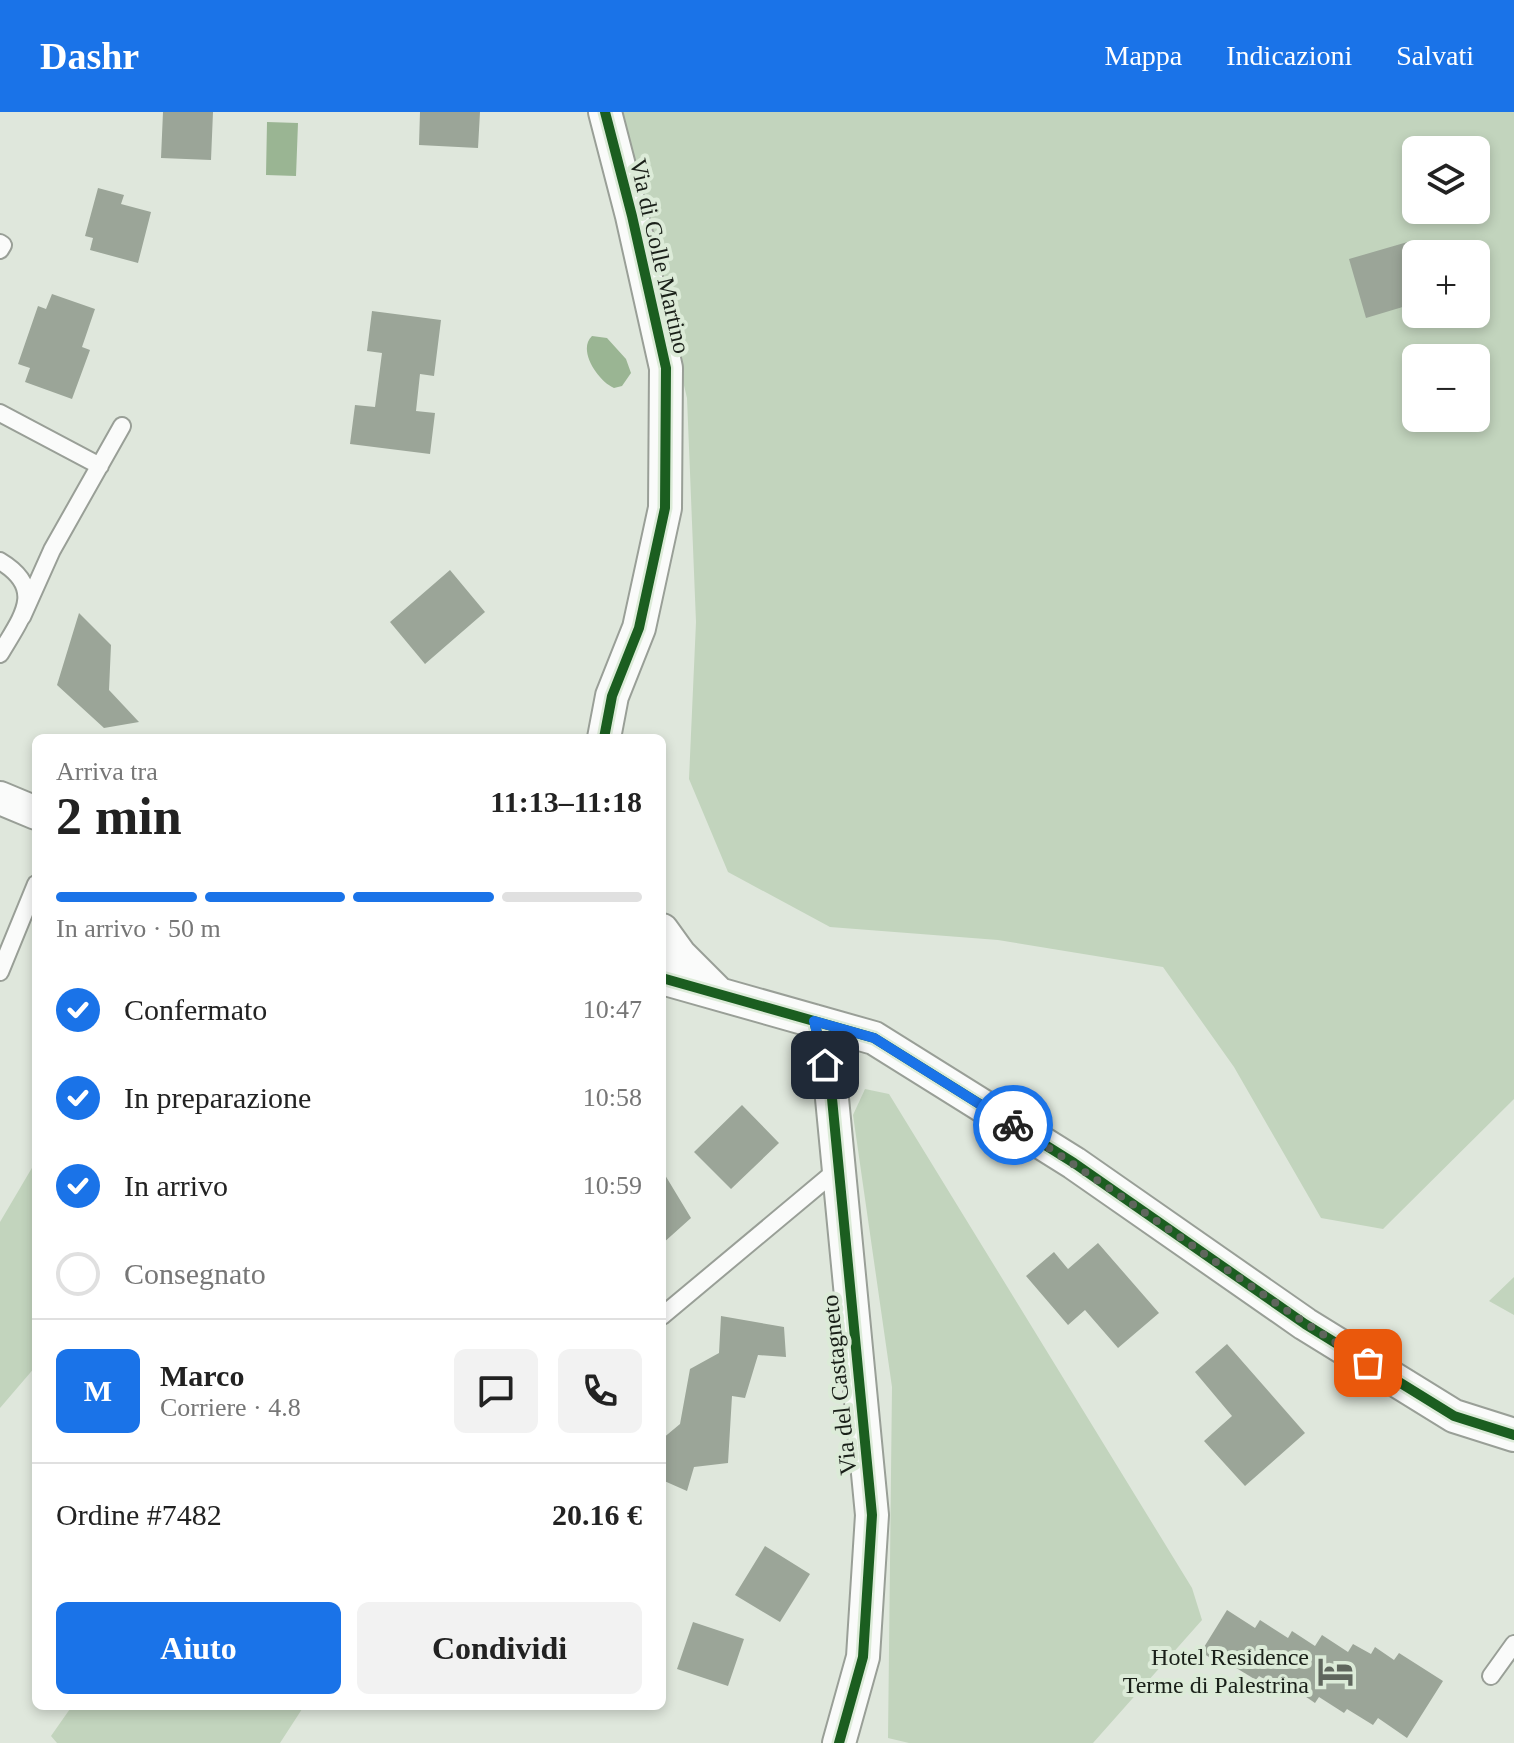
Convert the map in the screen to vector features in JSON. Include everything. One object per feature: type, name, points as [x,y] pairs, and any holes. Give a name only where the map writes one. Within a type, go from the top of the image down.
[{"type":"street","name":"Via di Colle Martino","points":[[605,112],[666,368],[665,508],[639,628],[612,696],[605,734]]},
{"type":"street","points":[[0,798],[32,811]]},
{"type":"street","points":[[666,936],[680,955],[719,994]]},
{"type":"street","points":[[666,979],[874,1038],[1074,1163],[1305,1324],[1454,1416],[1514,1435]]},
{"type":"street","name":"Via del Castagneto","points":[[814,1021],[831,1088],[872,1515],[863,1657],[839,1743]]},
{"type":"lane","points":[[0,243],[3,245],[0,250]]},
{"type":"lane","points":[[0,413],[100,466]]},
{"type":"lane","points":[[0,654],[22,617],[52,550],[122,426]]},
{"type":"lane","points":[[0,561],[22,578],[28,600],[22,617]]},
{"type":"lane","points":[[0,972],[32,894]]},
{"type":"lane","points":[[666,1313],[838,1169]]},
{"type":"lane","points":[[1491,1676],[1514,1644]]},
{"type":"shaded area","points":[[619,112],[1514,112],[1514,1099],[1383,1229],[1321,1218],[1234,1067],[1163,967],[998,940],[830,927],[728,872],[689,779],[696,622],[687,398]]},
{"type":"shaded area","points":[[267,122],[298,123],[296,176],[266,175]]},
{"type":"shaded area","points":[[592,336],[607,338],[626,359],[631,373],[622,386],[614,388],[608,384],[591,365],[587,349]]},
{"type":"shaded area","points":[[865,1089],[889,1094],[1192,1588],[1202,1620],[1093,1743],[909,1743],[888,1738],[892,1387],[853,1115]]},
{"type":"shaded area","points":[[32,1168],[32,1371],[0,1408],[0,1222]]},
{"type":"shaded area","points":[[1514,1277],[1514,1315],[1489,1301]]},
{"type":"shaded area","points":[[69,1710],[301,1710],[280,1743],[57,1743],[51,1736]]},
{"type":"building","points":[[163,112],[213,112],[211,160],[161,158]]},
{"type":"building","points":[[420,112],[480,112],[478,148],[419,145]]},
{"type":"building","points":[[98,188],[124,195],[121,204],[151,212],[138,263],[90,250],[93,238],[85,236]]},
{"type":"building","points":[[1402,244],[1402,307],[1366,318],[1349,259]]},
{"type":"building","points":[[52,294],[95,309],[82,347],[90,350],[72,399],[25,382],[30,368],[18,364],[38,306],[46,309]]},
{"type":"building","points":[[372,311],[441,320],[434,376],[420,374],[416,411],[435,413],[430,454],[350,444],[355,405],[375,407],[382,353],[367,351]]},
{"type":"building","points":[[450,570],[485,612],[425,664],[390,622]]},
{"type":"building","points":[[79,613],[111,645],[109,690],[139,722],[104,728],[57,685]]},
{"type":"building","points":[[742,1105],[779,1143],[731,1189],[694,1152]]},
{"type":"building","points":[[666,1177],[691,1218],[666,1240]]},
{"type":"building","points":[[1098,1243],[1159,1313],[1118,1348],[1085,1310],[1068,1325],[1026,1276],[1054,1252],[1068,1269]]},
{"type":"building","points":[[721,1316],[784,1327],[786,1357],[758,1355],[745,1398],[732,1396],[728,1463],[694,1467],[687,1491],[666,1482],[666,1436],[680,1424],[690,1369],[719,1353]]},
{"type":"building","points":[[1227,1344],[1305,1433],[1245,1486],[1204,1441],[1232,1416],[1195,1372]]},
{"type":"building","points":[[765,1546],[810,1574],[780,1622],[735,1595]]},
{"type":"building","name":"Hotel Residence Terme di Palestrina","points":[[1227,1610],[1255,1628],[1260,1620],[1288,1638],[1292,1631],[1315,1646],[1322,1635],[1348,1652],[1353,1644],[1371,1654],[1375,1647],[1394,1660],[1399,1653],[1443,1681],[1407,1738],[1378,1718],[1373,1725],[1347,1709],[1344,1713],[1319,1697],[1315,1703],[1290,1686],[1286,1692],[1259,1676],[1256,1680],[1228,1663],[1225,1667],[1201,1652]]},
{"type":"building","points":[[693,1622],[744,1639],[728,1686],[677,1669]]},
{"type":"cycle path","points":[[605,112],[666,368],[665,508],[639,628],[612,696],[605,734]]},
{"type":"cycle path","points":[[666,979],[874,1038],[1074,1163],[1305,1324],[1454,1416],[1514,1435]]},
{"type":"cycle path","points":[[814,1021],[831,1088],[872,1515],[863,1657],[839,1743]]},
{"type":"way so far","points":[[1013,1125],[1074,1163],[1305,1324],[1368,1363]]},
{"type":"place","name":"Hotel Residence Terme di Palestrina","points":[[1335,1671]]},
{"type":"route","points":[[825,1065],[814,1021],[874,1038],[1013,1125]]}]
